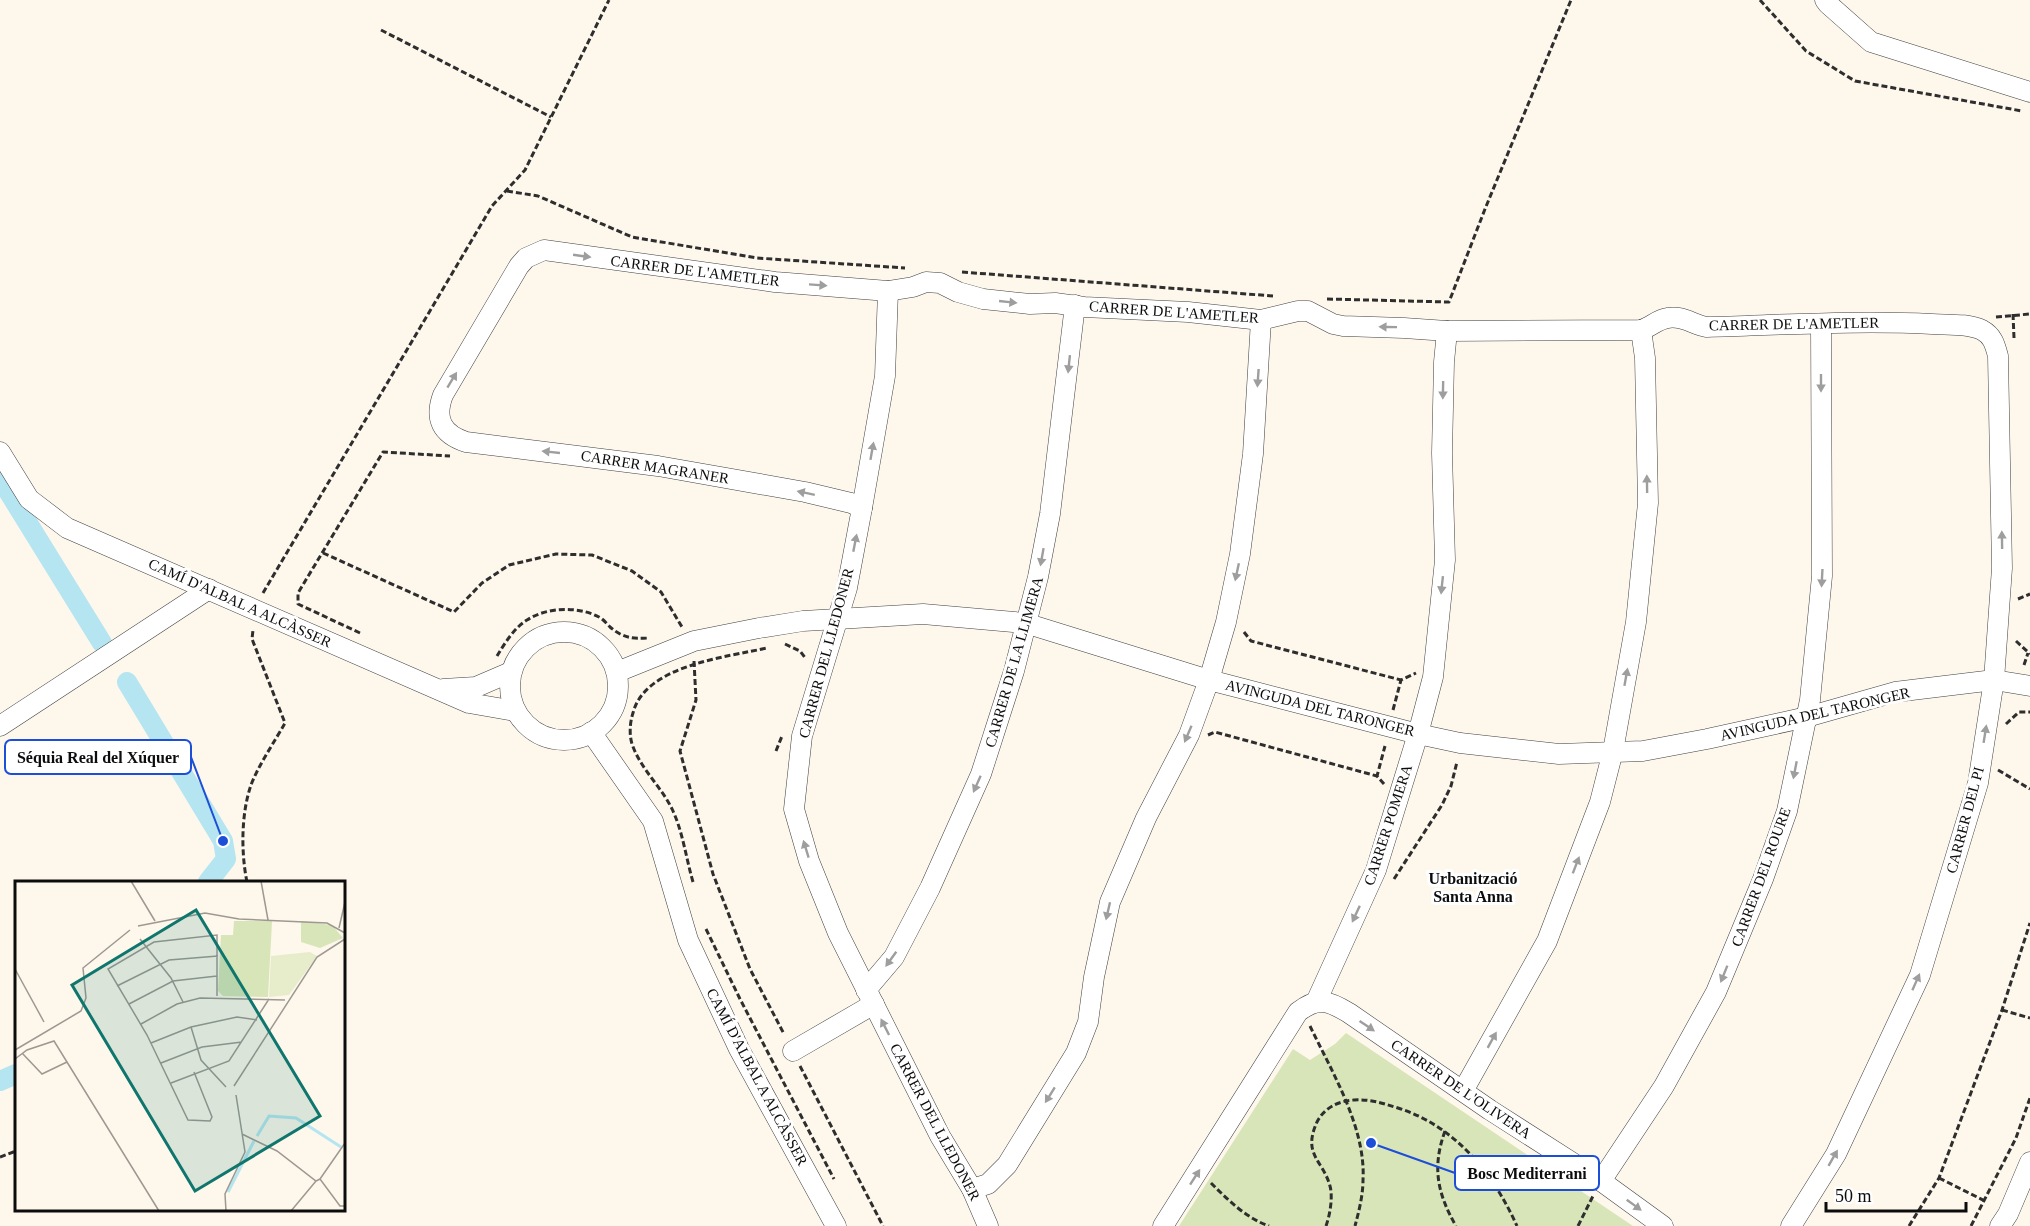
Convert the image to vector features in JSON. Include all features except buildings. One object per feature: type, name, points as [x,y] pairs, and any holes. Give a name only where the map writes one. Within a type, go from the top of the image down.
[{"type":"street","points":[[1825,0],[1871,42],[2030,92]]},
{"type":"street","name":"CARRER DE L'AMETLER","points":[[448,433],[439,415],[443,395],[519,266],[526,258],[544,250],[763,281],[888,291],[913,287],[926,282],[940,283],[958,292],[983,299],[1030,304],[1055,303],[1188,312],[1261,320],[1298,311],[1308,311],[1333,324],[1342,326],[1447,332],[1641,330],[1658,321],[1677,317],[1697,326],[1707,327],[1899,322],[1972,327],[1981,329],[1995,343]]},
{"type":"street","name":"CARRER DEL LLEDONER","points":[[888,291],[885,376],[862,508],[846,588],[802,736],[794,809],[809,861],[838,933],[940,1136],[972,1189],[988,1226]]},
{"type":"street","name":"CARRER DE LA LLIMERA","points":[[793,1051],[870,997],[930,888],[981,774],[1014,672],[1038,577],[1050,514],[1076,305]]},
{"type":"street","points":[[972,1189],[988,1184],[1007,1165],[1076,1053],[1088,1022],[1094,977],[1110,902],[1146,818],[1189,735],[1209,680],[1226,622],[1240,554],[1253,454],[1261,320]]},
{"type":"street","name":"CARRER DEL ROURE","points":[[1598,1188],[1664,1086],[1716,992],[1763,879],[1787,811],[1810,700],[1822,576],[1821,324]]},
{"type":"street","points":[[1463,1091],[1547,941],[1600,802],[1612,751],[1636,622],[1648,503],[1645,358],[1641,330]]},
{"type":"street","name":"CARRER POMERA","points":[[1163,1226],[1298,1012],[1306,1005],[1316,1002],[1376,870],[1433,677],[1445,560],[1442,453],[1447,332]]},
{"type":"street","name":"CARRER DEL PI","points":[[1791,1226],[1836,1154],[1920,975],[1978,783],[1994,680],[2002,568],[1998,356],[1995,343]]},
{"type":"street","name":"CARRER MAGRANER","points":[[448,433],[466,442],[658,466],[805,492],[862,508]]},
{"type":"street","name":"CAMÍ D'ALBAL A ALCÀSSER","points":[[0,452],[29,499],[67,528],[437,689],[476,687],[511,672]]},
{"type":"street","points":[[0,726],[209,589]]},
{"type":"street","name":"AVINGUDA DEL TARONGER","points":[[617,672],[689,644],[759,628],[836,618],[923,614],[1025,623],[1209,680],[1418,734],[1460,743],[1559,754],[1643,751],[1807,717],[1895,692],[1994,680],[2030,686]]},
{"type":"street","points":[[564,631],[582,634],[598,643],[610,656],[617,672],[618,690],[614,707],[605,721],[591,732],[575,739],[557,740],[541,735],[526,725],[515,711],[509,685],[511,672],[519,656],[531,643],[546,634],[564,631]]},
{"type":"street","points":[[437,689],[469,703],[515,711]]},
{"type":"street","name":"CAMÍ D'ALBAL A ALCÀSSER","points":[[591,732],[653,821],[688,940],[739,1049],[836,1226]]},
{"type":"street","name":"CARRER DE L'OLIVERA","points":[[1316,1002],[1325,1001],[1335,1004],[1463,1091],[1598,1188],[1663,1226]]},
{"type":"street","points":[[2000,1226],[2008,1214],[2030,1162]]},
{"type":"path","points":[[248,881],[245,872],[244,822],[251,784],[285,723],[252,639],[253,609],[492,206],[525,170],[609,0]]},
{"type":"path","points":[[1326,299],[1449,302],[1571,0]]},
{"type":"path","points":[[1760,0],[1806,51],[1855,81],[2030,112]]},
{"type":"path","points":[[381,30],[551,117]]},
{"type":"path","points":[[507,191],[538,196],[632,237],[757,258],[908,268]]},
{"type":"path","points":[[955,272],[1280,297]]},
{"type":"path","points":[[361,633],[298,604],[298,593],[383,452],[464,457],[466,442]]},
{"type":"path","points":[[323,553],[454,612],[482,583],[509,565],[556,554],[592,555],[632,571],[661,592],[685,631],[695,664],[696,700],[680,751],[713,874],[750,969],[883,1226]]},
{"type":"path","points":[[2017,599],[2030,594]]},
{"type":"path","points":[[494,662],[507,639],[526,620],[550,611],[574,609],[600,618],[619,634],[632,639],[652,638]]},
{"type":"path","points":[[1239,626],[1251,640],[1401,680],[1418,672]]},
{"type":"path","points":[[694,888],[682,836],[672,809],[640,765],[631,742],[630,722],[634,706],[646,689],[667,675],[695,664],[786,644],[800,651],[806,660],[806,666]]},
{"type":"path","points":[[1377,776],[1401,680]]},
{"type":"path","points":[[2019,712],[2030,712]]},
{"type":"path","points":[[776,751],[783,731]]},
{"type":"path","points":[[1201,740],[1215,732],[1377,776],[1389,790]]},
{"type":"path","points":[[1394,879],[1442,805],[1451,786],[1457,760]]},
{"type":"path","points":[[1996,769],[2030,789]]},
{"type":"path","points":[[1909,1226],[1939,1178],[2002,1010],[2030,922]]},
{"type":"path","points":[[705,926],[740,999],[837,1184]]},
{"type":"path","points":[[2002,1010],[2030,1018]]},
{"type":"path","points":[[1307,1021],[1346,1101],[1360,1145],[1364,1179],[1355,1226]]},
{"type":"path","points":[[1971,1226],[2016,1138],[2030,1098]]},
{"type":"path","points":[[1326,1226],[1330,1186],[1313,1155],[1312,1137],[1318,1121],[1328,1107],[1346,1101],[1370,1099],[1416,1114],[1445,1131],[1474,1159],[1504,1198],[1517,1226]]},
{"type":"path","points":[[1445,1131],[1439,1148],[1437,1179],[1456,1226]]},
{"type":"path","points":[[0,1156],[15,1151]]},
{"type":"path","points":[[1206,1177],[1230,1202],[1258,1222],[1269,1226]]},
{"type":"path","points":[[1939,1178],[1985,1201]]},
{"type":"path","points":[[1578,1226],[1598,1188]]},
{"type":"green space","points":[[1346,1033],[1633,1226],[1179,1226],[1293,1049],[1310,1060],[1335,1044]]},
{"type":"waterway","points":[[0,478],[102,643]]},
{"type":"waterway","points":[[127,682],[223,841],[226,859],[209,881]]},
{"type":"waterway","points":[[0,1081],[15,1074]]},
{"type":"place","name":"Séquia Real del Xúquer","points":[[223,841]]},
{"type":"place","name":"Bosc Mediterrani","points":[[1371,1143]]},
{"type":"district","name":"Urbanització Santa Anna","points":[[1473,887]]}]
